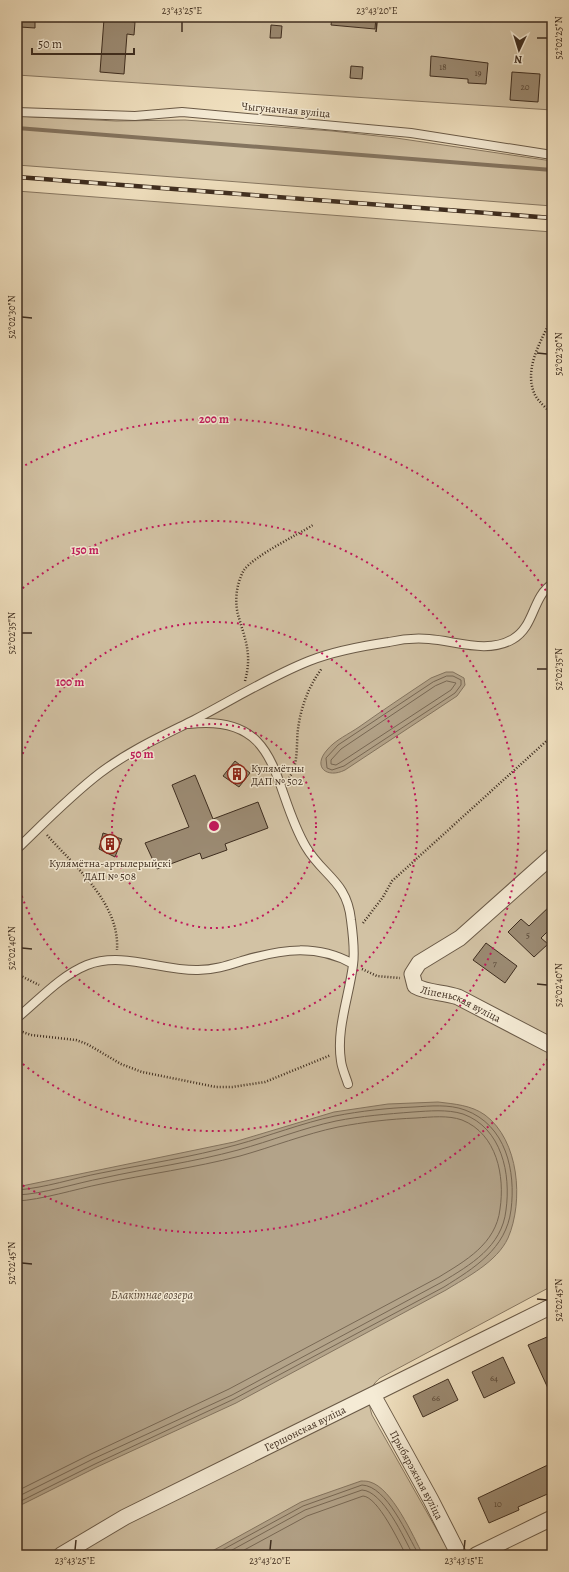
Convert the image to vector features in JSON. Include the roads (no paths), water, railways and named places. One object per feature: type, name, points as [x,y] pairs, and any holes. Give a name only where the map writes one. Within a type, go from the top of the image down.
[{"type":"street","name":"Ліпеньская вуліца","points":[[552,856],[460,938],[419,963],[415,968],[412,977],[415,986],[420,989],[447,993],[458,997],[552,1046]]},
{"type":"street","name":"Гершонская вуліца","points":[[61,1555],[125,1517],[552,1306]]},
{"type":"street","name":"Прыбярэжная вуліца","points":[[373,1395],[432,1500],[459,1555]]},
{"type":"street","points":[[476,1555],[552,1518]]},
{"type":"lane","name":"Чыгуначная вуліца","points":[[17,112],[135,116],[182,112],[411,133],[552,155]]},
{"type":"lane","points":[[17,849],[78,790],[102,771],[126,755],[286,672],[334,653],[390,641],[429,639],[488,646],[502,644],[514,639],[523,631],[530,621],[545,588],[552,584]]},
{"type":"lane","points":[[183,725],[217,723],[239,728],[252,736],[264,749],[274,765],[289,812],[307,850],[337,882],[346,899],[351,918],[353,964],[342,1021],[340,1051],[341,1062],[348,1084]]},
{"type":"lane","points":[[17,1018],[69,975],[88,965],[116,960],[180,970],[199,970],[216,969],[279,952],[312,950],[327,952],[353,964]]},
{"type":"water","points":[[446,672],[453,672],[464,678],[465,685],[457,696],[345,770],[332,773],[324,770],[321,766],[323,756],[334,743],[431,678]]},
{"type":"water","name":"Блакітнае возера","points":[[438,1102],[468,1107],[485,1115],[496,1126],[505,1140],[511,1155],[517,1189],[513,1223],[503,1247],[489,1262],[446,1290],[236,1403],[97,1467],[17,1507],[17,1187],[234,1142],[334,1112],[388,1104]]},
{"type":"water","points":[[361,1481],[370,1482],[378,1486],[386,1493],[408,1525],[423,1555],[205,1555],[301,1502]]},
{"type":"waterway","points":[[17,128],[552,170]]},
{"type":"railway","points":[[17,177],[552,218]]},
{"type":"place","name":"Кулямётны ДАП № 502","points":[[237,774]]},
{"type":"place","name":"Кулямётна-артылерыйскі ДАП № 508","points":[[110,844]]}]
